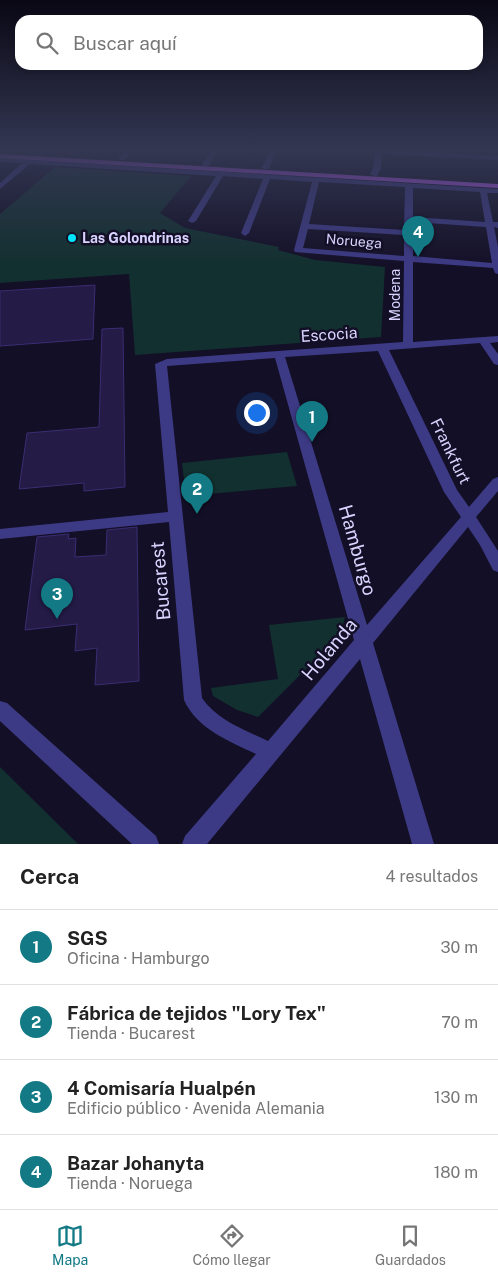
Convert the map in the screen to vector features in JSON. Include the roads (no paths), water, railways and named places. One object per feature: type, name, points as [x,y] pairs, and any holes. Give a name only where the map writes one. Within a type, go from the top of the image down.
[{"type":"street","points":[[192,220],[212,188]]},
{"type":"street","points":[[245,232],[263,188]]},
{"type":"street","points":[[314,188],[304,226],[408,233]]},
{"type":"street","name":"Modena","points":[[408,345],[409,188]]},
{"type":"street","points":[[453,188],[482,190],[488,188]]},
{"type":"street","points":[[482,190],[493,225],[498,268]]},
{"type":"street","points":[[408,219],[493,225]]},
{"type":"street","name":"Noruega","points":[[304,226],[298,250],[498,268]]},
{"type":"street","name":"Escocia","points":[[163,363],[498,339]]},
{"type":"street","points":[[483,340],[498,362]]},
{"type":"street","name":"Frankfurt","points":[[382,347],[451,492],[486,542],[498,566]]},
{"type":"street","name":"Hamburgo","points":[[279,354],[423,844]]},
{"type":"street","name":"Bucarest","points":[[163,363],[161,365],[192,700],[196,708],[210,720],[271,752]]},
{"type":"street","name":"Holanda","points":[[193,844],[498,482]]},
{"type":"street","points":[[0,534],[175,516]]},
{"type":"street","points":[[0,709],[148,844]]},
{"type":"place","name":"Las Golondrinas","points":[[72,238]]},
{"type":"place","name":"Bazar Johanyta","points":[[418,257]]},
{"type":"place","name":"SGS","points":[[312,442]]},
{"type":"place","name":"Fábrica de tejidos \"Lory Tex\"","points":[[197,514]]},
{"type":"place","name":"4 Comisaría Hualpén","points":[[57,619]]}]
